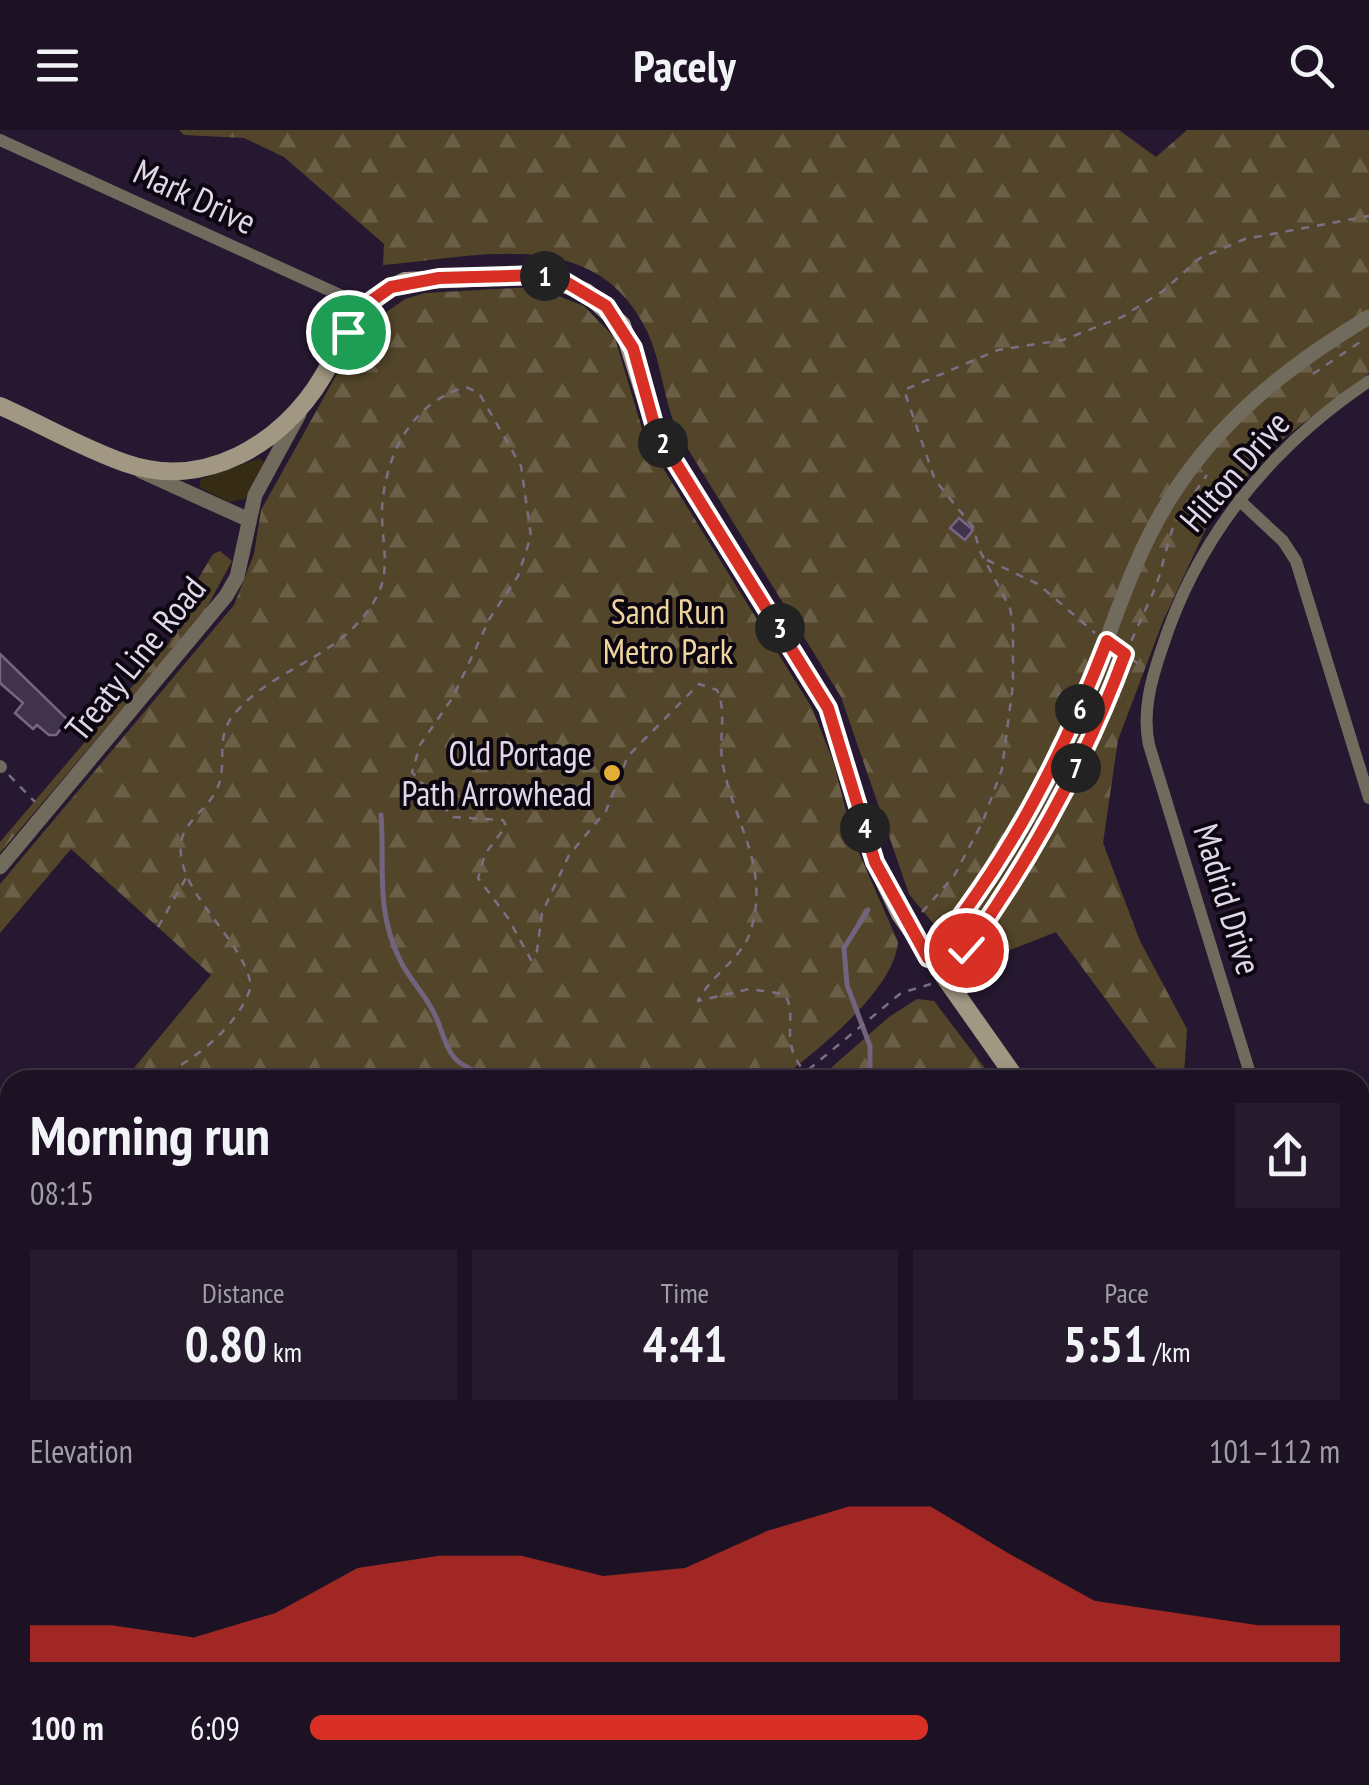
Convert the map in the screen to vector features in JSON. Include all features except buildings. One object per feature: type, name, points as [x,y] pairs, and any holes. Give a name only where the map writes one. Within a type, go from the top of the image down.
[{"type":"main road","points":[[0,406],[125,463],[167,473],[231,460],[264,443],[301,411],[364,306],[406,281],[513,274],[564,281],[606,306],[633,348],[656,431],[828,708],[875,862],[928,958],[1010,1070]]},
{"type":"street","name":"Mark Drive","points":[[0,140],[364,306]]},
{"type":"street","points":[[928,958],[981,890],[1038,799],[1065,747],[1150,536],[1198,458],[1252,399],[1316,349],[1369,317]]},
{"type":"street","name":"Hilton Drive","points":[[1148,736],[1146,712],[1155,671],[1191,571],[1239,500],[1306,430],[1369,381]]},
{"type":"street","name":"Treaty Line Road","points":[[0,867],[226,596],[237,577],[247,519],[301,411]]},
{"type":"street","points":[[125,463],[247,519]]},
{"type":"street","points":[[1239,500],[1283,541],[1296,561],[1369,798]]},
{"type":"street","name":"Madrid Drive","points":[[1148,736],[1249,1070]]},
{"type":"path","points":[[921,914],[954,876],[983,820],[1002,769],[1013,684],[1013,626],[1010,608],[983,558],[973,526],[935,480],[904,390],[998,350],[1063,340],[1122,316],[1163,291],[1200,258],[1245,239],[1369,216]]},
{"type":"path","points":[[1305,378],[1369,334]]},
{"type":"path","points":[[170,1070],[190,1058],[228,1024],[242,1008],[250,986],[243,963],[187,877],[183,836],[218,786],[222,740],[233,715],[360,625],[384,575],[382,510],[400,438],[442,398],[474,388],[521,466],[531,536],[518,576],[490,618],[454,698],[420,744],[412,772],[453,817],[503,820],[506,826],[485,854],[478,878],[480,887],[508,918],[531,960],[537,950],[542,913],[569,855],[606,811],[628,756],[699,684],[717,690],[722,701],[722,759],[731,797],[753,850],[752,916],[746,941],[698,1000],[749,989],[784,994],[790,1002],[788,1044],[804,1070]]},
{"type":"path","points":[[956,963],[1012,883],[1096,727],[1155,590],[1178,517],[1210,470]]},
{"type":"path","points":[[983,558],[1038,584],[1107,641],[1155,671]]},
{"type":"path","points":[[0,767],[46,813]]},
{"type":"path","points":[[158,926],[187,877]]},
{"type":"path","points":[[807,1070],[902,993]]},
{"type":"shaded area","points":[[260,458],[266,464],[245,499],[229,502],[199,487],[201,479]]},
{"type":"green space","points":[[179,130],[1119,130],[1156,157],[1187,130],[1369,130],[1369,373],[1271,448],[1209,522],[1163,621],[1118,740],[1103,843],[1140,941],[1187,1029],[1184,1070],[1158,1070],[1056,932],[1010,950],[976,976],[909,894],[841,697],[678,433],[646,329],[623,296],[596,274],[565,260],[531,255],[495,254],[383,265],[384,244],[284,157],[244,138],[184,135]]},
{"type":"green space","name":"Sand Run Metro Park","points":[[535,287],[584,306],[615,338],[645,439],[812,708],[834,763],[853,839],[898,942],[893,961],[868,1000],[792,1070],[132,1070],[211,975],[71,849],[0,933],[0,884],[234,605],[254,554],[261,510],[362,329],[405,299],[425,293]]},
{"type":"green space","points":[[220,551],[232,561],[205,611],[0,853],[0,842],[169,643],[201,582],[198,579],[213,554]]},
{"type":"green space","points":[[917,999],[934,1001],[986,1070],[828,1070],[889,1017]]},
{"type":"waterway","points":[[381,815],[384,906],[392,941],[434,1013],[450,1051],[456,1060],[473,1070]]},
{"type":"waterway","points":[[868,910],[844,948],[847,985],[870,1046],[870,1070]]},
{"type":"place","name":"Old Portage Path Arrowhead","points":[[612,773]]},
{"type":"route","points":[[348,332],[364,306],[406,281],[540,275],[564,281],[606,306],[633,348],[656,431],[828,708],[875,862],[900,914],[928,958],[962,918],[1038,799],[1065,747],[1107,641],[1125,654],[1096,727],[1054,810],[1022,868],[966,950]]}]
